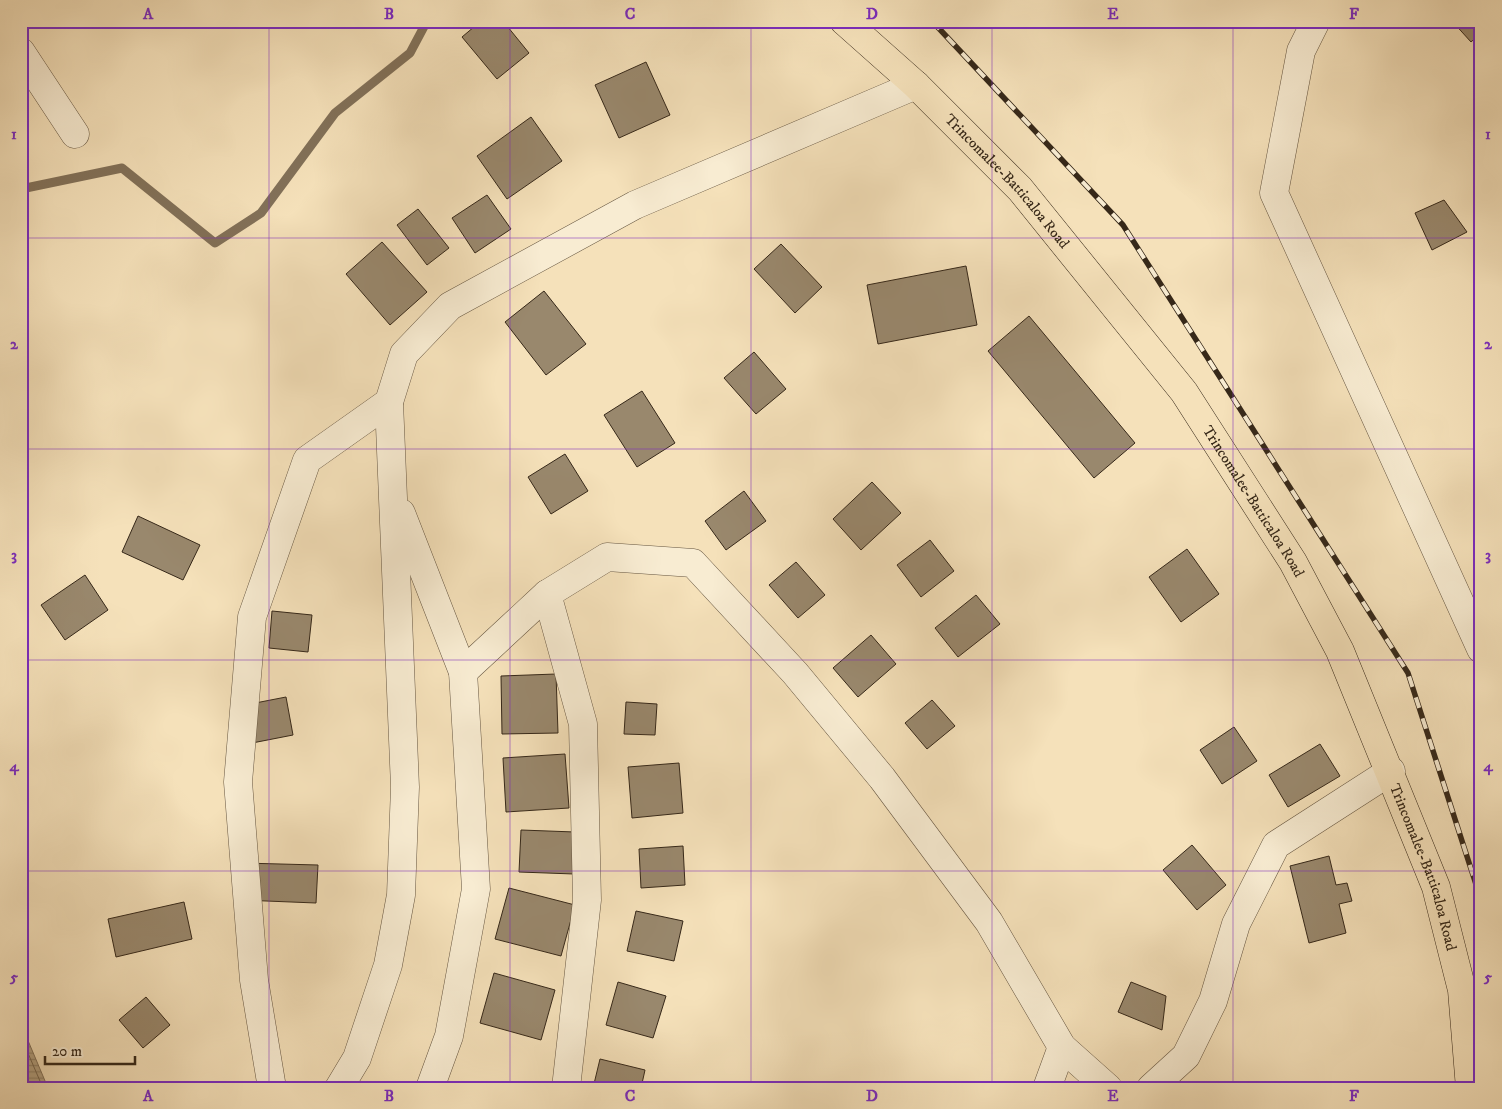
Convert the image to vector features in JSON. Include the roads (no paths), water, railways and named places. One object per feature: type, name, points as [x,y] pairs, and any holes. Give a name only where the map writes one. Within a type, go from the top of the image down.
[{"type":"highway","name":"Trincomalee-Batticaloa Road","points":[[844,21],[916,85],[1020,189],[1184,392],[1293,562],[1340,651],[1391,772],[1436,887],[1462,990],[1470,1088]]},
{"type":"street","points":[[1316,21],[1301,51],[1274,193],[1481,649]]},
{"type":"street","points":[[21,52],[75,134]]},
{"type":"street","points":[[339,1088],[357,1058],[388,965],[401,896],[405,788],[389,402],[404,354],[450,306],[635,205],[916,85]]},
{"type":"street","points":[[272,1088],[254,980],[238,782],[252,617],[307,460],[389,402]]},
{"type":"street","points":[[393,493],[463,672],[476,889],[449,1036],[430,1088]]},
{"type":"street","points":[[463,672],[547,594],[607,558],[693,563],[795,673],[882,778],[989,922],[1062,1047],[1108,1088]]},
{"type":"street","points":[[547,594],[583,724],[587,900],[566,1088]]},
{"type":"street","points":[[1151,1088],[1186,1056],[1213,1001],[1236,924],[1276,845],[1391,772]]},
{"type":"street","points":[[1047,1088],[1062,1047]]},
{"type":"water","points":[[21,1024],[48,1088],[21,1088]]},
{"type":"waterway","points":[[21,189],[122,168],[215,243],[261,213],[335,113],[410,53],[427,21]]},
{"type":"railway","points":[[932,21],[1123,225],[1408,673],[1481,900]]}]
